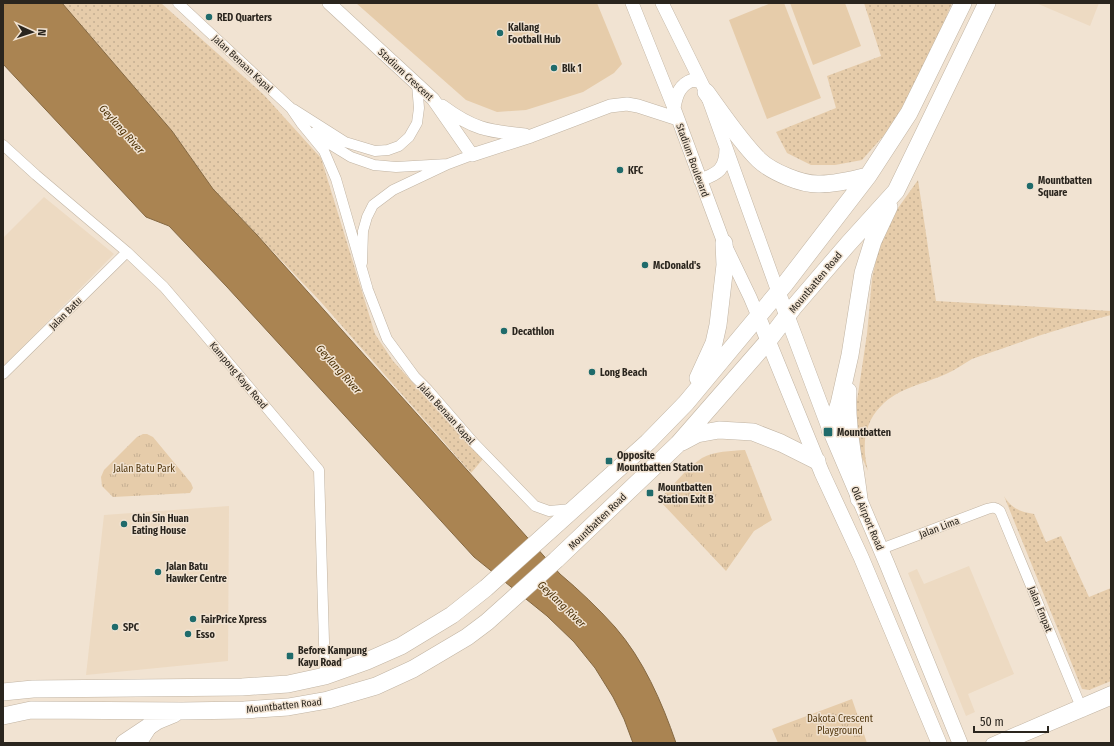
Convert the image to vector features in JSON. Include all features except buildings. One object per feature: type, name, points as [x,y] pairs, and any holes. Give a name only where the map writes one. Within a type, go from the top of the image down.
[{"type":"main road","name":"Mountbatten Road","points":[[4,692],[33,689],[242,687],[288,684],[324,676],[401,646],[452,615],[486,588],[648,442],[686,403],[778,292],[868,176],[909,113],[963,3]]},
{"type":"main road","name":"Mountbatten Road","points":[[3,716],[31,710],[182,711],[244,710],[288,707],[328,700],[376,686],[414,669],[467,637],[487,622],[556,560],[678,444],[768,341],[786,316],[896,190],[987,3]]},
{"type":"main road","points":[[703,87],[760,161],[780,174],[798,180],[819,184],[844,182],[868,176]]},
{"type":"main road","points":[[830,430],[839,404],[850,355],[863,273],[873,241],[896,190]]},
{"type":"main road","points":[[686,403],[714,343],[724,282],[724,243]]},
{"type":"main road","name":"Old Airport Road","points":[[778,292],[830,430],[881,549],[960,743]]},
{"type":"main road","points":[[758,316],[817,461],[939,743]]},
{"type":"main road","points":[[850,355],[847,409],[851,448],[857,475],[860,499]]},
{"type":"main road","points":[[678,444],[698,434],[719,430],[753,432],[800,451],[817,461]]},
{"type":"main road","points":[[124,743],[157,721],[182,711]]},
{"type":"street","name":"Jalan Benaan Kapal","points":[[178,3],[302,118],[320,138],[351,157],[374,165],[396,167],[448,164]]},
{"type":"street","name":"Stadium Crescent","points":[[329,3],[433,99],[472,155]]},
{"type":"street","name":"Stadium Boulevard","points":[[632,3],[676,114],[724,243],[758,316]]},
{"type":"street","points":[[662,3],[703,87],[726,146],[778,292]]},
{"type":"street","points":[[433,99],[458,118],[474,126],[492,132],[531,136],[610,106],[627,104],[676,114],[676,98],[680,88],[689,81],[693,80],[703,87]]},
{"type":"street","points":[[290,107],[345,142],[375,151],[388,150],[399,146],[409,137],[417,123],[419,108],[417,84]]},
{"type":"street","name":"Jalan Benaan Kapal","points":[[290,107],[324,151],[338,186],[368,290],[387,339],[415,378],[428,390],[474,443],[535,506],[549,511],[574,509]]},
{"type":"street","name":"Jalan Benaan Kapal","points":[[362,271],[364,231],[367,217],[373,205],[393,190],[448,164],[531,136]]},
{"type":"street","name":"Kampong Kayu Road","points":[[3,145],[127,252],[164,287],[319,470],[324,676]]},
{"type":"street","points":[[700,180],[714,176],[722,167],[726,156],[726,146]]},
{"type":"street","name":"Jalan Batu","points":[[3,374],[127,252]]},
{"type":"street","name":"Jalan Lima","points":[[881,549],[987,509],[993,507],[997,508]]},
{"type":"street","name":"Jalan Empat","points":[[997,508],[1000,511],[1017,550],[1081,708]]},
{"type":"street","points":[[1009,743],[1081,708],[1111,691]]},
{"type":"street","points":[[991,743],[1081,708],[1111,700]]},
{"type":"street","points":[[142,743],[157,721]]},
{"type":"shaded area","points":[[1036,3],[1099,3],[1090,26]]},
{"type":"shaded area","points":[[44,197],[114,254],[3,367],[3,238]]},
{"type":"shaded area","points":[[229,506],[228,661],[86,675],[104,515]]},
{"type":"shaded area","points":[[969,566],[1014,674],[968,694],[975,712],[966,716],[908,573],[917,569],[924,584]]},
{"type":"green space","points":[[62,3],[161,3],[264,95],[321,158],[375,334],[393,361],[483,459],[471,473],[320,301],[213,189],[172,131]]},
{"type":"green space","name":"Kallang Football Hub","points":[[356,3],[597,3],[622,64],[614,73],[583,92],[526,110],[497,112],[466,100]]},
{"type":"green space","points":[[771,3],[784,3],[821,98],[767,119],[729,20]]},
{"type":"green space","points":[[790,3],[845,3],[861,46],[813,65]]},
{"type":"green space","points":[[864,3],[952,3],[909,107],[862,160],[835,165],[811,165],[787,153],[776,132],[836,108],[827,76],[881,56]]},
{"type":"green space","points":[[918,180],[936,301],[1111,311],[1111,315],[1057,330],[972,359],[953,371],[895,395],[875,413],[867,428],[865,454],[868,471],[860,453],[855,414],[867,334],[872,279],[879,245],[893,215]]},
{"type":"green space","name":"Jalan Batu Park","points":[[143,434],[153,437],[191,483],[193,488],[190,493],[113,497],[102,486],[101,477],[104,470],[137,437]]},
{"type":"green space","points":[[745,450],[772,520],[754,531],[726,571],[659,500],[685,472],[702,458],[717,453]]},
{"type":"green space","points":[[1004,496],[1016,509],[1034,514],[1046,542],[1061,536],[1089,597],[1111,588],[1111,681],[1089,690],[1082,689]]},
{"type":"green space","name":"Dakota Crescent Playground","points":[[852,699],[867,743],[778,743],[772,729]]},
{"type":"water","name":"Geylang River","points":[[3,3],[62,3],[172,131],[213,189],[257,235],[560,574],[602,613],[625,639],[651,682],[676,743],[633,743],[624,719],[613,697],[595,668],[574,642],[547,616],[474,557],[227,287],[169,226],[146,217],[3,64]]},
{"type":"place","name":"RED Quarters","points":[[209,17]]},
{"type":"place","name":"Kallang Football Hub","points":[[500,33]]},
{"type":"place","name":"Blk 1","points":[[554,68]]},
{"type":"place","name":"KFC","points":[[620,170]]},
{"type":"place","name":"Mountbatten Square","points":[[1030,186]]},
{"type":"place","name":"McDonald's","points":[[645,265]]},
{"type":"place","name":"Decathlon","points":[[504,331]]},
{"type":"place","name":"Long Beach","points":[[592,372]]},
{"type":"place","name":"Mountbatten","points":[[828,432]]},
{"type":"place","name":"Opposite Mountbatten Station","points":[[609,461]]},
{"type":"place","name":"Mountbatten Station Exit B","points":[[650,493]]},
{"type":"place","name":"Chin Sin Huan Eating House","points":[[124,524]]},
{"type":"place","name":"Jalan Batu Hawker Centre","points":[[158,572]]},
{"type":"place","name":"FairPrice Xpress","points":[[193,619]]},
{"type":"place","name":"SPC","points":[[115,627]]},
{"type":"place","name":"Esso","points":[[188,634]]},
{"type":"place","name":"Before Kampung Kayu Road","points":[[290,656]]}]
